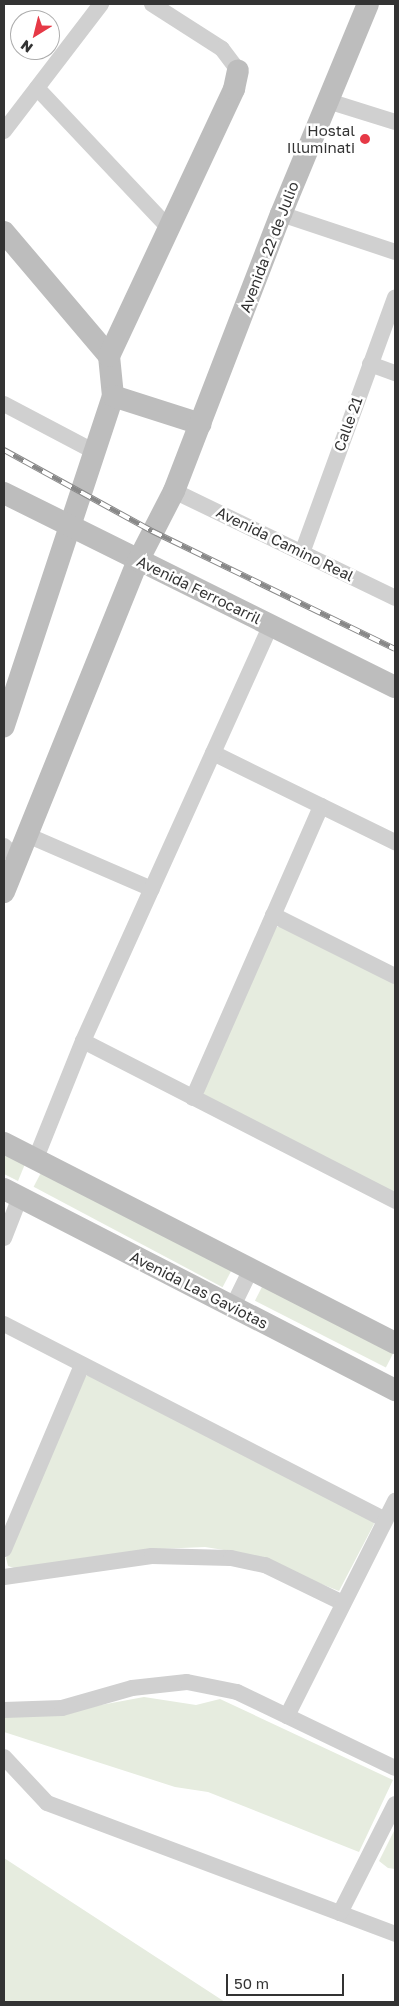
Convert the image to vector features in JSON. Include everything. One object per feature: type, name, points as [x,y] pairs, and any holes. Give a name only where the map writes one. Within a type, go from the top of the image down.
[{"type":"street","points":[[4,131],[101,4]]},
{"type":"street","points":[[4,726],[113,396],[109,356],[234,89],[238,70],[222,49],[152,4]]},
{"type":"street","name":"Avenida 22 de Julio","points":[[4,892],[11,852],[27,835],[138,561],[174,491],[281,214],[368,4]]},
{"type":"street","points":[[36,88],[169,228]]},
{"type":"street","points":[[328,101],[395,122]]},
{"type":"street","points":[[281,214],[395,252]]},
{"type":"street","points":[[4,232],[109,356]]},
{"type":"street","name":"Calle 21","points":[[302,553],[395,296]]},
{"type":"street","points":[[370,364],[395,373]]},
{"type":"street","points":[[113,396],[201,424]]},
{"type":"street","points":[[4,404],[95,452]]},
{"type":"street","name":"Avenida Camino Real","points":[[174,491],[395,598]]},
{"type":"street","name":"Avenida Ferrocarril","points":[[4,493],[395,687]]},
{"type":"street","points":[[36,1158],[83,1042],[271,625]]},
{"type":"street","points":[[213,753],[395,842]]},
{"type":"street","points":[[193,1098],[321,806]]},
{"type":"street","points":[[27,835],[152,888]]},
{"type":"street","points":[[273,915],[395,976]]},
{"type":"street","points":[[83,1042],[395,1201]]},
{"type":"street","points":[[4,1144],[36,1158],[395,1343]]},
{"type":"street","points":[[4,1238],[12,1193]]},
{"type":"street","name":"Avenida Las Gaviotas","points":[[12,1193],[232,1308],[395,1390]]},
{"type":"street","points":[[232,1308],[251,1269]]},
{"type":"street","points":[[4,1324],[385,1520]]},
{"type":"street","points":[[4,1549],[82,1365]]},
{"type":"street","points":[[287,1716],[395,1501]]},
{"type":"street","points":[[4,1577],[152,1556],[196,1556],[265,1565],[343,1602]]},
{"type":"street","points":[[4,1710],[15,1712],[62,1708],[132,1688],[187,1682],[237,1692],[395,1768]]},
{"type":"street","points":[[4,1757],[47,1803],[395,1934]]},
{"type":"street","points":[[340,1913],[395,1804]]},
{"type":"shaded area","points":[[273,927],[282,927],[395,984],[395,1193],[205,1100],[203,1091]]},
{"type":"shaded area","points":[[4,1154],[25,1164],[18,1181],[4,1174]]},
{"type":"shaded area","points":[[43,1169],[232,1269],[223,1287],[34,1187]]},
{"type":"shaded area","points":[[264,1283],[395,1350],[386,1368],[255,1301]]},
{"type":"shaded area","points":[[90,1374],[373,1519],[374,1524],[339,1591],[243,1553],[205,1547],[157,1549],[23,1571],[8,1566],[6,1558],[84,1377]]},
{"type":"shaded area","points":[[144,1697],[196,1705],[220,1699],[393,1780],[359,1852],[208,1792],[175,1787],[4,1732],[4,1715],[63,1712]]},
{"type":"shaded area","points":[[395,1829],[395,1869],[388,1868],[379,1861]]},
{"type":"shaded area","points":[[4,1858],[225,2002],[4,2002]]},
{"type":"railway","points":[[4,450],[152,531],[395,649]]},
{"type":"place","name":"Hostal Illuminati","points":[[365,139]]}]
